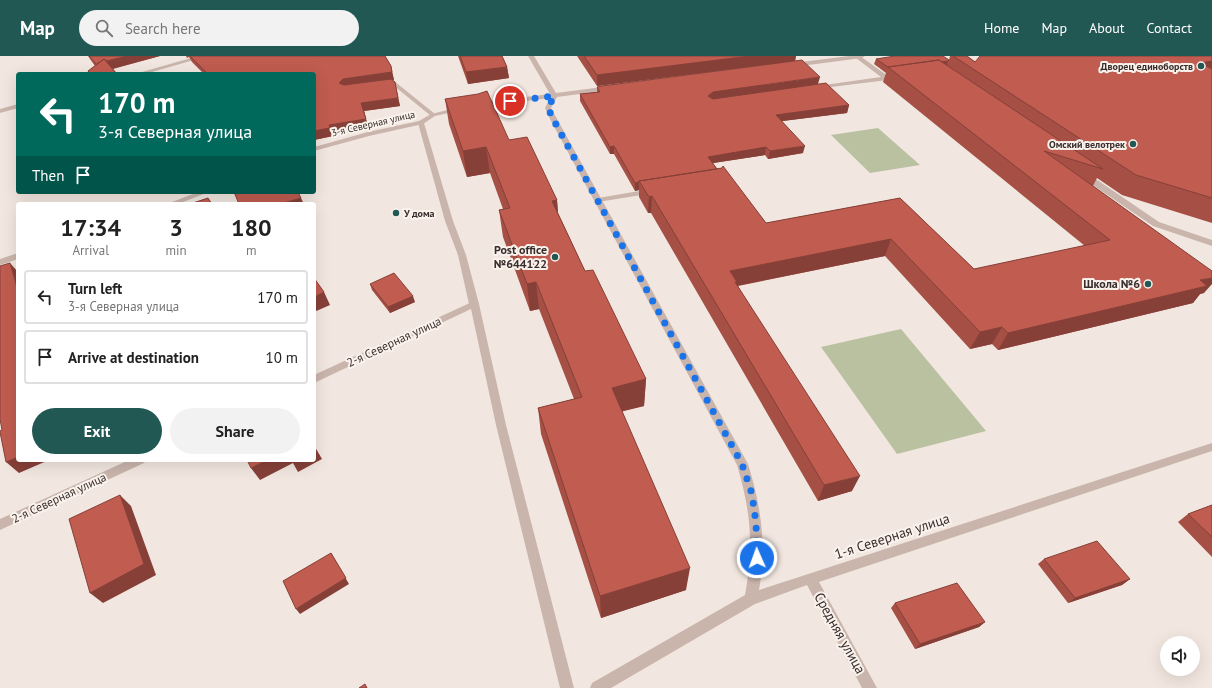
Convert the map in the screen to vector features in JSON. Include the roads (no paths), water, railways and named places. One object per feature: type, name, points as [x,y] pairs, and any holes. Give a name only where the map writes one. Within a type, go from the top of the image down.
[{"type":"street","points":[[146,72],[206,56]]},
{"type":"street","points":[[531,56],[554,96],[548,108],[742,464],[752,494],[756,523],[757,558],[751,599]]},
{"type":"street","points":[[788,66],[860,56],[886,78]]},
{"type":"street","points":[[807,90],[906,75]]},
{"type":"street","points":[[373,86],[394,83],[433,115]]},
{"type":"street","name":"3-я Северная улица","points":[[316,148],[368,134],[421,123],[433,115],[470,107],[616,88]]},
{"type":"street","points":[[0,111],[16,107]]},
{"type":"street","points":[[421,123],[449,220],[462,256],[501,424],[567,688]]},
{"type":"street","points":[[1078,170],[1156,224],[1212,243]]},
{"type":"street","points":[[598,200],[661,190]]},
{"type":"street","points":[[177,202],[199,194]]},
{"type":"street","points":[[0,262],[16,257]]},
{"type":"street","name":"2-я Северная улица","points":[[316,378],[474,304]]},
{"type":"street","name":"1-я Северная улица","points":[[596,688],[751,599],[810,578],[1212,447]]},
{"type":"street","name":"2-я Северная улица","points":[[0,525],[136,462]]},
{"type":"street","name":"Средняя улица","points":[[810,578],[870,688]]},
{"type":"place","name":"Дворец единоборств","points":[[1201,66]]},
{"type":"place","name":"Омский велотрек","points":[[1133,144]]},
{"type":"place","name":"У дома","points":[[396,213]]},
{"type":"place","name":"Post office №644122","points":[[555,257]]},
{"type":"place","name":"Школа №6","points":[[1148,284]]}]
